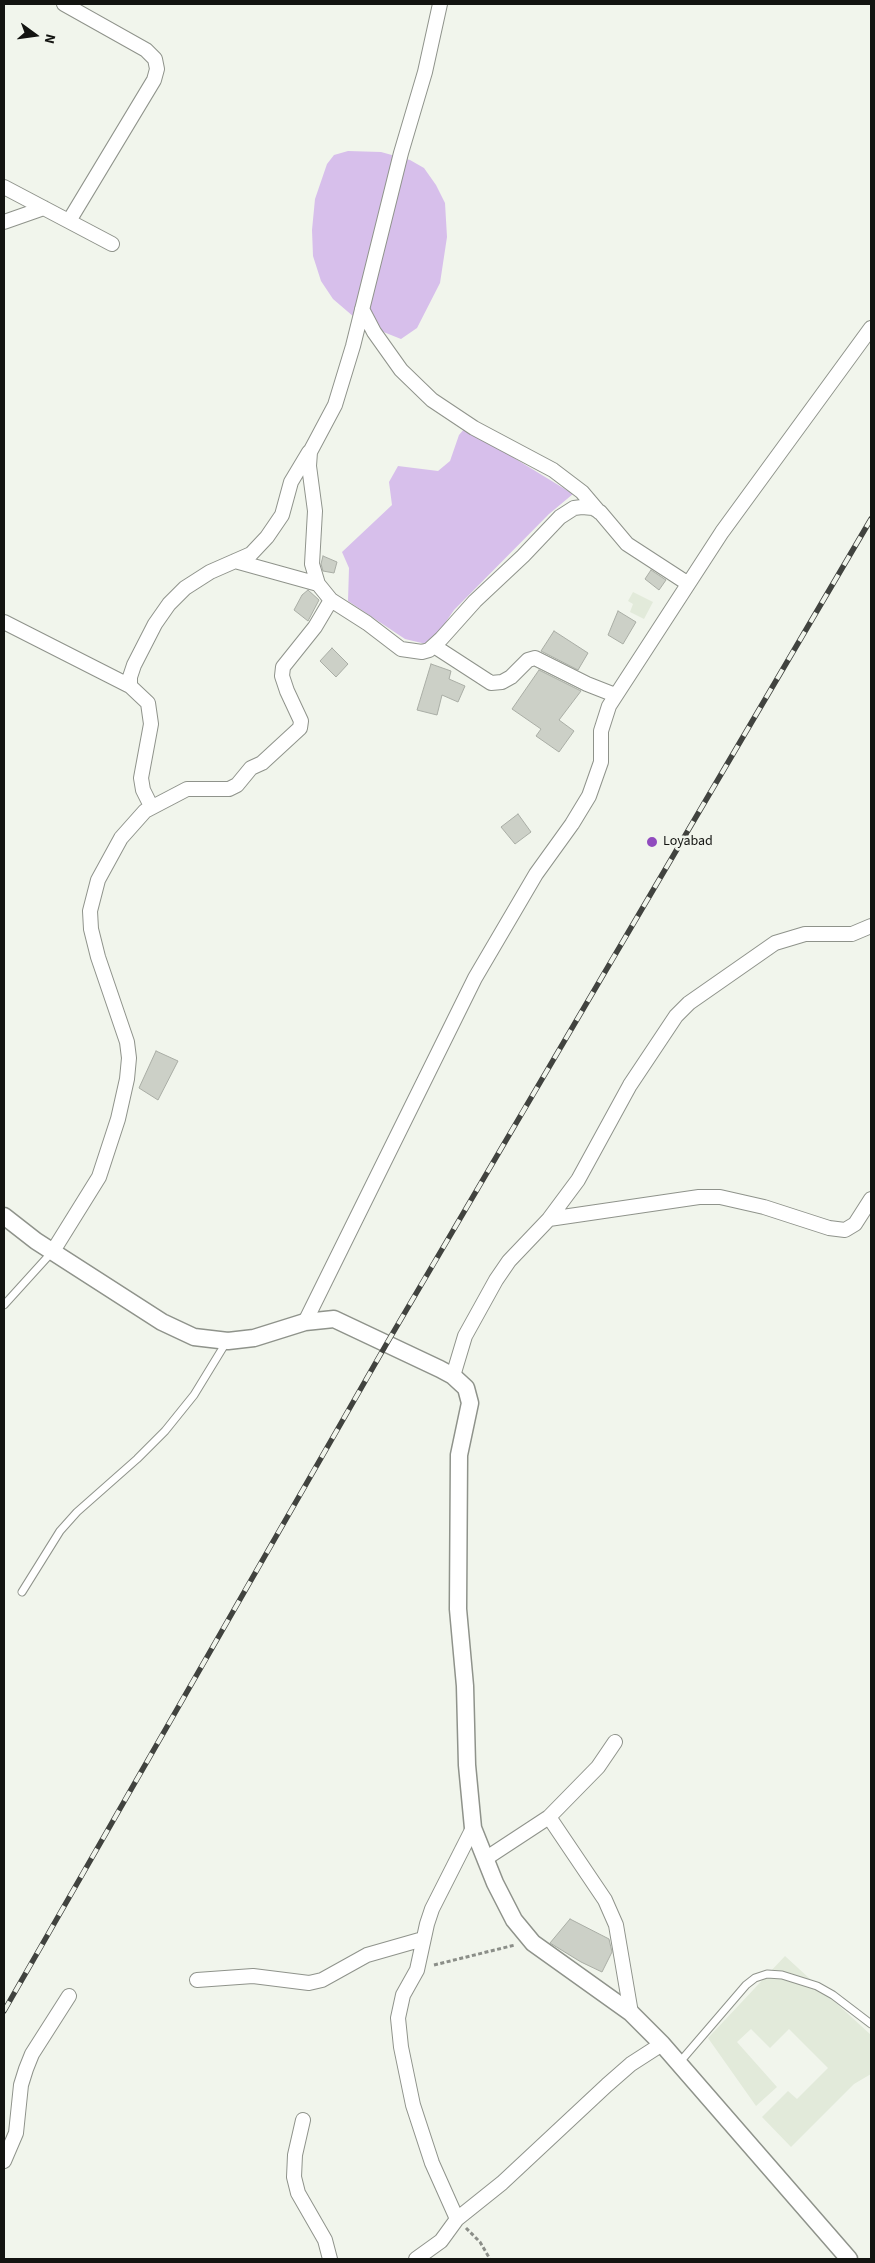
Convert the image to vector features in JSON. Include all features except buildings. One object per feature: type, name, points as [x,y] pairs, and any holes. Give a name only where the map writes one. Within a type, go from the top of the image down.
[{"type":"street","points":[[64,4],[146,50],[156,59],[157,69],[154,80],[69,222]]},
{"type":"street","points":[[130,686],[134,665],[150,634],[169,604],[195,581],[251,554],[274,527],[282,515],[291,482],[310,452],[335,405],[362,310],[401,153],[425,72],[440,4]]},
{"type":"street","points":[[4,187],[112,244]]},
{"type":"street","points":[[4,222],[44,208]]},
{"type":"street","points":[[362,310],[374,332],[401,370],[432,400],[474,428],[554,470],[582,492],[627,544],[687,583]]},
{"type":"street","points":[[305,1322],[475,978],[536,874],[572,824],[589,796],[601,762],[600,730],[608,706],[687,583],[871,328]]},
{"type":"street","points":[[310,452],[309,466],[315,511],[312,564],[318,584],[331,600],[367,623],[401,649],[422,652],[434,646],[475,601],[523,556],[560,517],[574,508],[593,508],[600,512]]},
{"type":"street","points":[[235,561],[318,584]]},
{"type":"street","points":[[53,1251],[99,1177],[118,1119],[127,1079],[129,1058],[127,1042],[93,942],[90,911],[98,880],[121,838],[150,806],[187,789],[229,789],[237,785],[250,768],[262,763],[300,728],[302,721],[287,691],[282,676],[283,667],[316,627],[331,600]]},
{"type":"street","points":[[4,622],[130,686],[148,703],[150,737],[141,778],[143,790],[150,806]]},
{"type":"street","points":[[434,646],[491,683],[502,682],[511,677],[528,660],[535,658],[580,681],[615,695]]},
{"type":"street","points":[[453,1376],[464,1336],[496,1280],[509,1261],[549,1219],[578,1180],[650,1052],[664,1032],[689,1003],[775,943],[805,934],[852,934],[871,926]]},
{"type":"street","points":[[549,1219],[699,1197],[720,1197],[764,1207],[829,1228],[845,1230],[855,1224],[871,1199]]},
{"type":"street","points":[[4,1216],[36,1241],[162,1322],[194,1337],[228,1341],[254,1338],[305,1322],[334,1318],[453,1376],[466,1388],[470,1403],[459,1455],[458,1609],[473,1828],[485,1859],[514,1920],[533,1942],[631,2013],[662,2044],[849,2259]]},
{"type":"street","points":[[485,1859],[549,1817],[598,1767],[615,1742]]},
{"type":"street","points":[[549,1817],[605,1900],[616,1925],[631,2013]]},
{"type":"street","points":[[457,2219],[439,2182],[424,2140],[401,2047],[398,2018],[403,1995],[417,1970],[423,1939],[432,1909],[473,1828]]},
{"type":"street","points":[[197,1980],[253,1976],[308,1983],[322,1980],[367,1955],[423,1939]]},
{"type":"street","points":[[4,2161],[16,2133],[26,2069],[32,2054],[68,1996]]},
{"type":"street","points":[[416,2259],[441,2241],[457,2219],[502,2183],[613,2080],[662,2044]]},
{"type":"street","points":[[303,2120],[295,2154],[294,2176],[298,2193],[325,2240],[330,2259]]},
{"type":"lane","points":[[4,1304],[53,1251]]},
{"type":"lane","points":[[22,1592],[60,1531],[76,1512],[137,1459],[165,1431],[194,1395],[228,1341]]},
{"type":"lane","points":[[679,2063],[746,1985],[755,1978],[767,1974],[782,1975],[817,1986],[833,1995],[871,2024]]},
{"type":"path","points":[[417,1970],[494,1949],[533,1942]]},
{"type":"path","points":[[457,2219],[480,2242],[490,2259]]},
{"type":"shaded area","points":[[348,151],[381,152],[410,160],[424,168],[436,185],[445,203],[447,237],[440,283],[417,328],[401,339],[361,323],[333,299],[321,281],[313,256],[312,230],[315,199],[327,164],[334,155]]},
{"type":"shaded area","points":[[465,428],[573,494],[549,514],[454,610],[430,645],[405,639],[348,601],[349,568],[342,552],[392,505],[389,482],[398,466],[438,471],[450,461],[459,435]]},
{"type":"shaded area","points":[[633,592],[653,602],[644,619],[630,612],[633,604],[628,601]]},
{"type":"shaded area","points":[[785,1956],[871,2035],[871,2074],[854,2084],[791,2147],[762,2117],[788,2091],[797,2099],[828,2068],[789,2029],[770,2048],[751,2029],[737,2042],[777,2087],[756,2106],[708,2038]]},
{"type":"railway","points":[[4,2011],[387,1343],[871,519]]},
{"type":"place","name":"Loyabad","points":[[652,842]]}]
